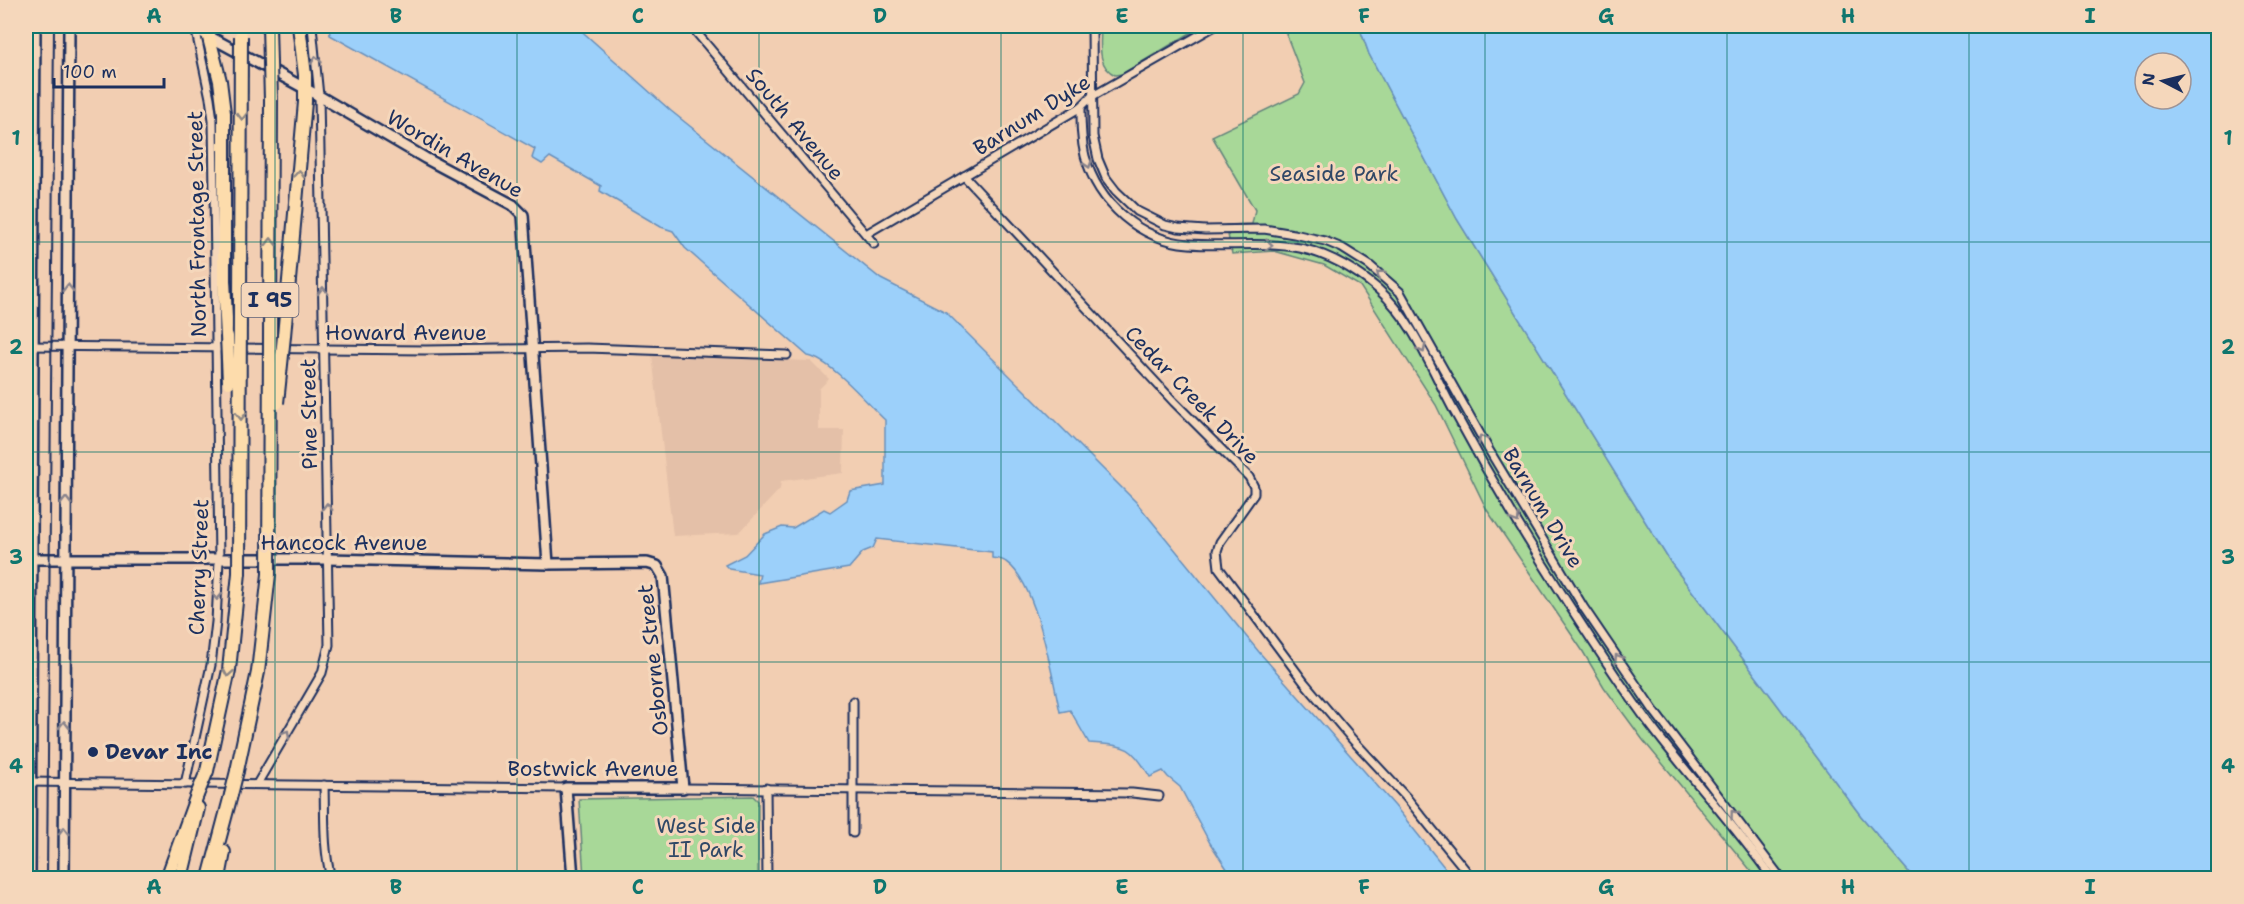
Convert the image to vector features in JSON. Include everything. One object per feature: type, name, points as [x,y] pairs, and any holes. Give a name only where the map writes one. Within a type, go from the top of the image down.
[{"type":"highway","name":"I 95","points":[[199,795],[207,771],[229,670],[239,573],[242,81],[240,26]]},
{"type":"highway","name":"I 95","points":[[209,879],[237,771],[258,672],[269,574],[270,26]]},
{"type":"highway","points":[[270,452],[284,336],[305,88],[299,26]]},
{"type":"highway","points":[[199,28],[220,81],[224,113],[224,271],[227,336],[230,382],[241,394]]},
{"type":"highway","points":[[167,879],[199,795]]},
{"type":"highway","points":[[181,879],[199,795]]},
{"type":"highway","points":[[219,879],[231,795]]},
{"type":"street","points":[[30,879],[28,782],[31,558],[30,46],[35,26]]},
{"type":"street","points":[[64,879],[69,26]]},
{"type":"street","name":"Pine Street","points":[[257,784],[322,673],[329,645],[319,96],[312,26]]},
{"type":"street","name":"South Avenue","points":[[691,26],[874,244]]},
{"type":"street","name":"Barnum Drive","points":[[1092,26],[1091,97],[1094,136],[1098,159],[1106,178],[1116,191],[1137,211],[1165,225],[1205,230],[1264,229],[1325,241],[1342,248],[1369,265],[1400,292],[1489,450],[1584,608],[1654,711],[1781,879]]},
{"type":"street","name":"Barnum Dyke","points":[[866,234],[1081,107],[1091,97],[1215,26]]},
{"type":"street","name":"Wordin Avenue","points":[[199,28],[513,206],[523,215],[548,564]]},
{"type":"street","name":"North Frontage Street","points":[[199,28],[213,120],[216,348]]},
{"type":"street","name":"Barnum Drive","points":[[1081,107],[1081,134],[1088,164],[1097,186],[1113,206],[1136,226],[1171,242],[1287,247],[1312,251],[1360,274],[1397,308],[1418,342],[1477,452],[1567,601],[1648,722],[1718,807],[1772,879]]},
{"type":"street","name":"Cedar Creek Drive","points":[[964,176],[1174,402],[1248,477],[1254,487],[1254,494],[1220,542],[1217,551],[1219,568],[1304,682],[1352,739],[1406,797],[1472,879]]},
{"type":"street","points":[[1205,230],[1205,244]]},
{"type":"street","points":[[1235,230],[1235,244]]},
{"type":"street","name":"Howard Avenue","points":[[29,346],[533,350],[627,348],[787,355]]},
{"type":"street","name":"Cherry Street","points":[[185,784],[211,666],[216,622],[219,560],[216,348]]},
{"type":"street","name":"Hancock Avenue","points":[[31,558],[548,564],[647,563],[657,566]]},
{"type":"street","name":"Osborne Street","points":[[657,566],[663,576],[683,788]]},
{"type":"street","points":[[853,833],[854,701]]},
{"type":"street","name":"Bostwick Avenue","points":[[28,782],[566,788],[853,788],[1132,793],[1159,796]]},
{"type":"street","points":[[324,785],[326,860],[331,879]]},
{"type":"street","points":[[566,788],[573,879]]},
{"type":"street","points":[[766,788],[767,879]]},
{"type":"shaded area","points":[[26,249],[30,249],[29,339],[26,341]]},
{"type":"shaded area","points":[[652,355],[811,361],[829,379],[819,389],[819,430],[844,430],[843,473],[781,481],[780,489],[739,533],[673,536]]},
{"type":"green space","points":[[1101,26],[1202,26],[1122,74],[1115,75],[1109,71],[1102,60]]},
{"type":"green space","name":"Seaside Park","points":[[1283,26],[1359,26],[1369,54],[1457,219],[1671,563],[1861,816],[1914,878],[1757,878],[1643,740],[1604,687],[1582,650],[1487,510],[1436,405],[1360,286],[1324,265],[1274,251],[1232,254],[1226,225],[1252,224],[1255,210],[1212,136],[1299,94],[1305,83]]},
{"type":"green space","name":"West Side II Park","points":[[753,796],[758,801],[758,878],[584,878],[579,799]]},
{"type":"water","points":[[329,26],[576,26],[671,111],[881,279],[946,312],[1136,502],[1259,652],[1395,806],[1453,878],[1233,878],[1210,843],[1180,787],[1163,771],[1150,777],[1138,758],[1120,746],[1089,743],[1070,710],[1060,712],[1048,654],[1035,609],[1017,573],[1006,562],[992,558],[992,552],[877,539],[873,548],[863,552],[849,568],[758,583],[760,574],[729,569],[725,565],[745,555],[765,534],[782,527],[793,528],[824,509],[830,512],[847,500],[850,491],[885,485],[885,420],[838,374],[817,359],[808,356],[685,248],[673,231],[661,227],[600,191],[601,186],[550,157],[542,164],[532,158],[535,149],[330,35]]},
{"type":"water","points":[[1359,26],[2218,26],[2218,878],[1914,878],[1861,816],[1671,563],[1457,219],[1369,54]]},
{"type":"railway","points":[[47,878],[54,26]]},
{"type":"place","name":"Devar Inc","points":[[93,752]]}]
